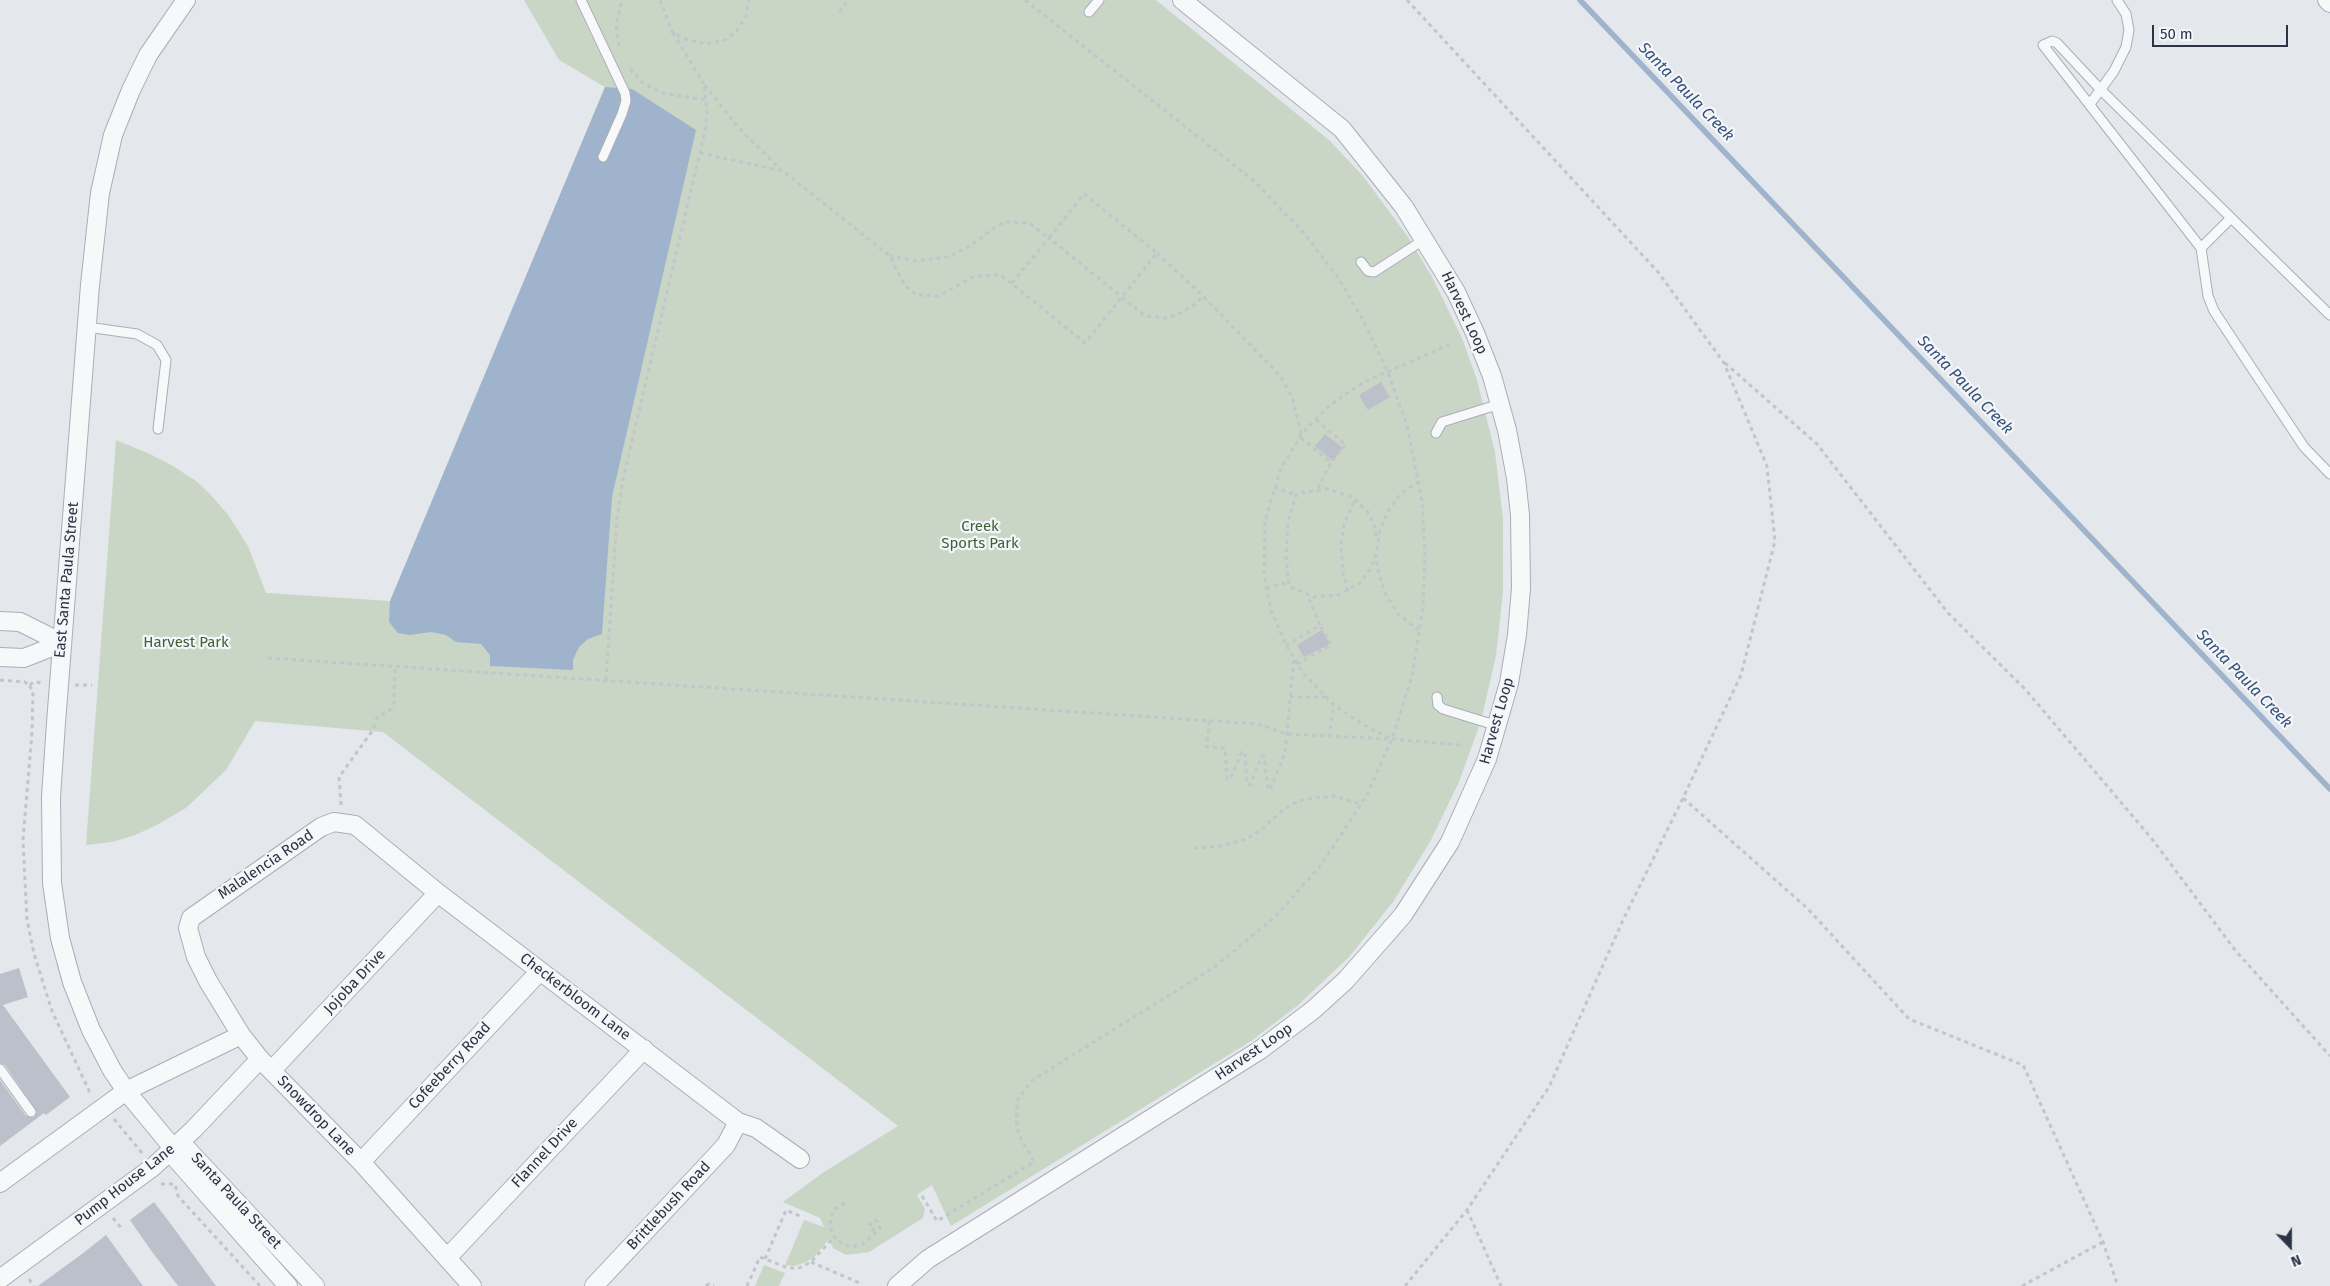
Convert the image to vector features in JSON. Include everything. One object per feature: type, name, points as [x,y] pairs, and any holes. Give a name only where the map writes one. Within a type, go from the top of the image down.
[{"type":"street","name":"East Santa Paula Street","points":[[174,1148],[126,1091],[100,1048],[80,1005],[65,960],[55,912],[51,864],[51,797],[96,221],[113,135],[141,70],[186,0]]},
{"type":"street","name":"Harvest Loop","points":[[897,1286],[928,1259],[1260,1050],[1313,1010],[1346,980],[1403,914],[1450,842],[1474,792],[1498,726],[1509,683],[1517,635],[1522,551],[1516,478],[1500,404],[1475,333],[1456,292],[1425,238],[1404,207],[1342,129],[1182,0]]},
{"type":"street","points":[[2327,0],[2330,4]]},
{"type":"street","points":[[0,621],[20,622],[62,643]]},
{"type":"street","points":[[0,657],[24,658],[62,643]]},
{"type":"street","name":"Malalencia Road","points":[[188,928],[191,918],[203,908],[313,832],[334,822],[349,824]]},
{"type":"street","name":"Checkerbloom Lane","points":[[349,824],[738,1122],[756,1128],[800,1159]]},
{"type":"street","name":"Jojoba Drive","points":[[266,1064],[438,893]]},
{"type":"street","name":"Snowdrop Lane","points":[[188,928],[196,957],[241,1036],[361,1162],[472,1286]]},
{"type":"street","name":"Cofeeberry Road","points":[[361,1162],[540,971]]},
{"type":"street","points":[[0,1183],[126,1091],[241,1036]]},
{"type":"street","name":"Flannel Drive","points":[[447,1258],[644,1049]]},
{"type":"street","name":"Pump House Lane","points":[[0,1279],[149,1170],[266,1064]]},
{"type":"street","name":"Brittlebush Road","points":[[594,1286],[726,1145],[738,1122]]},
{"type":"street","name":"Santa Paula Street","points":[[288,1286],[176,1159],[174,1148],[187,1149],[316,1286]]},
{"type":"lane","points":[[581,0],[626,93],[622,114],[603,157]]},
{"type":"lane","points":[[1090,12],[1099,0]]},
{"type":"lane","points":[[2090,104],[2101,90],[2126,47],[2129,30],[2126,14],[2117,0]]},
{"type":"lane","points":[[2330,315],[2101,90],[2057,43],[2052,41],[2043,45],[2201,248],[2208,296],[2214,311],[2304,448],[2330,474]]},
{"type":"lane","points":[[2201,248],[2231,218]]},
{"type":"lane","points":[[1361,262],[1368,271],[1374,272],[1425,238]]},
{"type":"lane","points":[[87,327],[137,334],[157,345],[166,360],[158,429]]},
{"type":"lane","points":[[1436,433],[1442,422],[1500,404]]},
{"type":"lane","points":[[1437,697],[1438,705],[1443,709],[1498,726]]},
{"type":"lane","points":[[0,1069],[31,1112]]},
{"type":"path","points":[[619,48],[616,25],[622,0]]},
{"type":"path","points":[[660,0],[672,32],[704,84],[737,126],[783,171],[890,256],[905,286],[923,296],[938,296],[974,276],[998,275],[1012,283],[1085,343],[1157,254]]},
{"type":"path","points":[[672,32],[699,43],[712,44],[725,40],[742,24],[748,12],[749,0]]},
{"type":"path","points":[[839,12],[849,0]]},
{"type":"path","points":[[922,1196],[937,1221],[1034,1162],[1019,1135],[1016,1121],[1017,1100],[1031,1081],[1198,978],[1274,918],[1322,865],[1361,804],[1392,739],[1412,676],[1420,632],[1425,554],[1419,481],[1407,425],[1387,370],[1362,318],[1337,276],[1290,216],[1222,154],[1025,0]]},
{"type":"path","points":[[1407,0],[1658,272],[1724,363],[1817,444],[1948,613],[2025,689],[2152,839],[2235,950],[2330,1056]]},
{"type":"path","points":[[627,66],[639,80],[655,90],[706,100]]},
{"type":"path","points":[[606,680],[617,519],[622,479],[700,153],[706,124],[704,84]]},
{"type":"path","points":[[700,153],[783,171]]},
{"type":"path","points":[[1012,283],[1084,194],[1157,254],[1203,296],[1281,377],[1292,397],[1301,436],[1332,462]]},
{"type":"path","points":[[890,256],[917,261],[948,257],[970,246],[998,225],[1008,222],[1030,223],[1145,316],[1168,318],[1183,312],[1203,296]]},
{"type":"path","points":[[1392,739],[1362,724],[1334,705],[1297,664],[1286,646],[1271,610],[1266,588],[1263,539],[1265,521],[1274,486],[1282,468],[1301,436],[1316,420],[1347,393],[1387,370],[1449,345]]},
{"type":"path","points":[[1405,1286],[1467,1210],[1549,1087],[1623,920],[1741,675],[1775,542],[1767,466],[1724,363]]},
{"type":"path","points":[[1316,420],[1346,445],[1332,462],[1317,489]]},
{"type":"path","points":[[1377,540],[1388,511],[1401,494],[1419,481]]},
{"type":"path","points":[[1274,486],[1296,496],[1317,489],[1338,491],[1354,498],[1368,512],[1374,525],[1380,580],[1388,598],[1399,615],[1420,632]]},
{"type":"path","points":[[1296,496],[1288,522],[1286,540],[1289,586],[1308,595],[1328,597],[1348,591],[1366,576],[1376,554]]},
{"type":"path","points":[[1348,591],[1343,573],[1341,544],[1344,526],[1354,498]]},
{"type":"path","points":[[1266,588],[1289,582]]},
{"type":"path","points":[[1297,664],[1331,644],[1320,625],[1308,595]]},
{"type":"path","points":[[1286,646],[1320,625]]},
{"type":"path","points":[[268,658],[1258,724],[1287,734],[1392,739],[1460,745]]},
{"type":"path","points":[[1210,721],[1207,747],[1225,748],[1227,779],[1230,780],[1242,752],[1245,752],[1247,784],[1250,785],[1262,756],[1264,756],[1268,789],[1270,790],[1285,753],[1294,659]]},
{"type":"path","points":[[349,824],[339,777],[373,730],[377,718],[391,709],[394,702],[395,666]]},
{"type":"path","points":[[1290,697],[1325,697]]},
{"type":"path","points":[[1329,737],[1334,705]]},
{"type":"path","points":[[1194,848],[1222,846],[1246,839],[1260,831],[1285,808],[1304,799],[1334,796],[1361,804]]},
{"type":"path","points":[[1683,798],[1807,908],[1909,1019],[2023,1065],[2103,1242],[2118,1286]]},
{"type":"path","points":[[162,1183],[175,1184],[178,1196],[260,1286]]},
{"type":"path","points":[[845,1202],[836,1209],[830,1219],[830,1226],[834,1237],[843,1244],[855,1246],[866,1242],[875,1231]]},
{"type":"path","points":[[765,1259],[786,1210],[802,1217]]},
{"type":"path","points":[[1467,1210],[1501,1286]]},
{"type":"path","points":[[113,1217],[123,1230]]},
{"type":"path","points":[[746,1286],[760,1257],[788,1268],[799,1268],[811,1262],[834,1237]]},
{"type":"path","points":[[2022,1286],[2103,1242]]},
{"type":"path","points":[[811,1262],[862,1284]]},
{"type":"path","points":[[28,1278],[34,1286]]},
{"type":"path","points":[[706,1286],[709,1284],[714,1286]]},
{"type":"green space","name":"Creek Sports Park","points":[[524,0],[1156,0],[1329,140],[1363,176],[1408,237],[1432,277],[1462,338],[1477,380],[1495,452],[1503,519],[1503,591],[1496,656],[1481,721],[1459,782],[1430,842],[1393,902],[1349,957],[1297,1006],[1251,1041],[951,1226],[932,1185],[917,1195],[925,1209],[923,1218],[869,1252],[846,1255],[833,1248],[829,1239],[814,1257],[806,1262],[795,1266],[785,1265],[804,1220],[824,1227],[820,1218],[783,1202],[824,1172],[898,1126],[383,732],[255,721],[226,770],[186,808],[135,835],[112,842],[86,845],[116,440],[173,466],[196,481],[210,494],[229,516],[248,546],[266,593],[390,601],[605,87],[559,60]]},
{"type":"green space","points":[[764,1265],[785,1273],[779,1286],[755,1286]]},
{"type":"water","points":[[605,87],[632,89],[696,130],[612,497],[602,634],[588,639],[579,647],[573,660],[573,670],[490,666],[490,655],[481,644],[456,642],[446,635],[431,632],[410,635],[398,633],[389,622],[390,601]]},
{"type":"building","points":[[1381,382],[1390,397],[1368,410],[1359,395]]},
{"type":"building","points":[[1325,434],[1343,448],[1333,461],[1315,446]]},
{"type":"building","points":[[1322,630],[1330,644],[1304,657],[1297,645]]},
{"type":"building","points":[[19,968],[28,997],[3,1005],[70,1097],[46,1115],[44,1113],[0,1146],[0,1080],[26,1116],[34,1117],[37,1112],[5,1065],[0,1063],[0,974]]},
{"type":"building","points":[[154,1202],[216,1286],[178,1286],[150,1249],[130,1220]]},
{"type":"building","points":[[106,1235],[143,1286],[38,1286],[82,1254]]},
{"type":"waterway","name":"Santa Paula Creek","points":[[1580,0],[2330,789]]},
{"type":"park label","name":"Harvest Park","points":[[186,643]]}]
